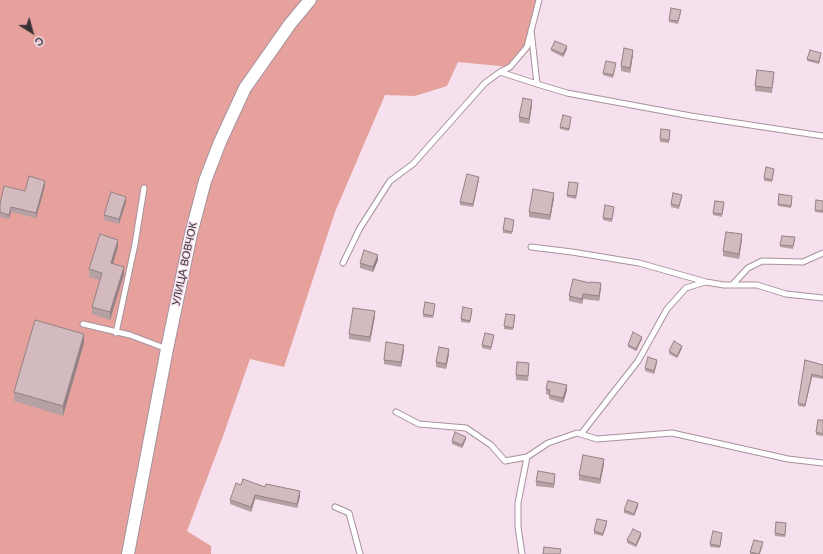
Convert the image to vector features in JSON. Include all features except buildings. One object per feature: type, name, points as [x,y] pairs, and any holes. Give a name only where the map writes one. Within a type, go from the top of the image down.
[{"type":"street","name":"УЛИЦА ВОВЧОК","points":[[128,554],[167,349],[198,206],[220,142],[245,88],[290,24],[310,0]]},
{"type":"lane","points":[[343,263],[360,228],[390,181],[413,164],[485,83],[510,67],[527,47],[539,0]]},
{"type":"lane","points":[[532,30],[537,84]]},
{"type":"lane","points":[[500,72],[567,94],[691,116],[823,136]]},
{"type":"lane","points":[[116,333],[144,188]]},
{"type":"lane","points":[[531,247],[639,263],[706,282],[757,285],[786,294],[823,298]]},
{"type":"lane","points":[[733,284],[748,268],[762,261],[803,262],[823,253]]},
{"type":"lane","points":[[581,434],[638,361],[667,309],[686,288],[706,282]]},
{"type":"lane","points":[[84,324],[130,336],[167,349]]},
{"type":"lane","points":[[396,412],[419,424],[466,428],[490,445],[505,461],[527,457],[548,443],[577,433],[597,438],[672,433],[788,459],[823,463]]},
{"type":"lane","points":[[522,554],[518,527],[518,502],[527,457]]},
{"type":"lane","points":[[335,507],[349,513],[360,554]]},
{"type":"shaded area","points":[[0,0],[539,0],[527,47],[510,67],[458,62],[447,86],[415,96],[385,95],[335,212],[284,367],[250,359],[222,439],[187,531],[211,546],[211,554],[0,554]]}]
